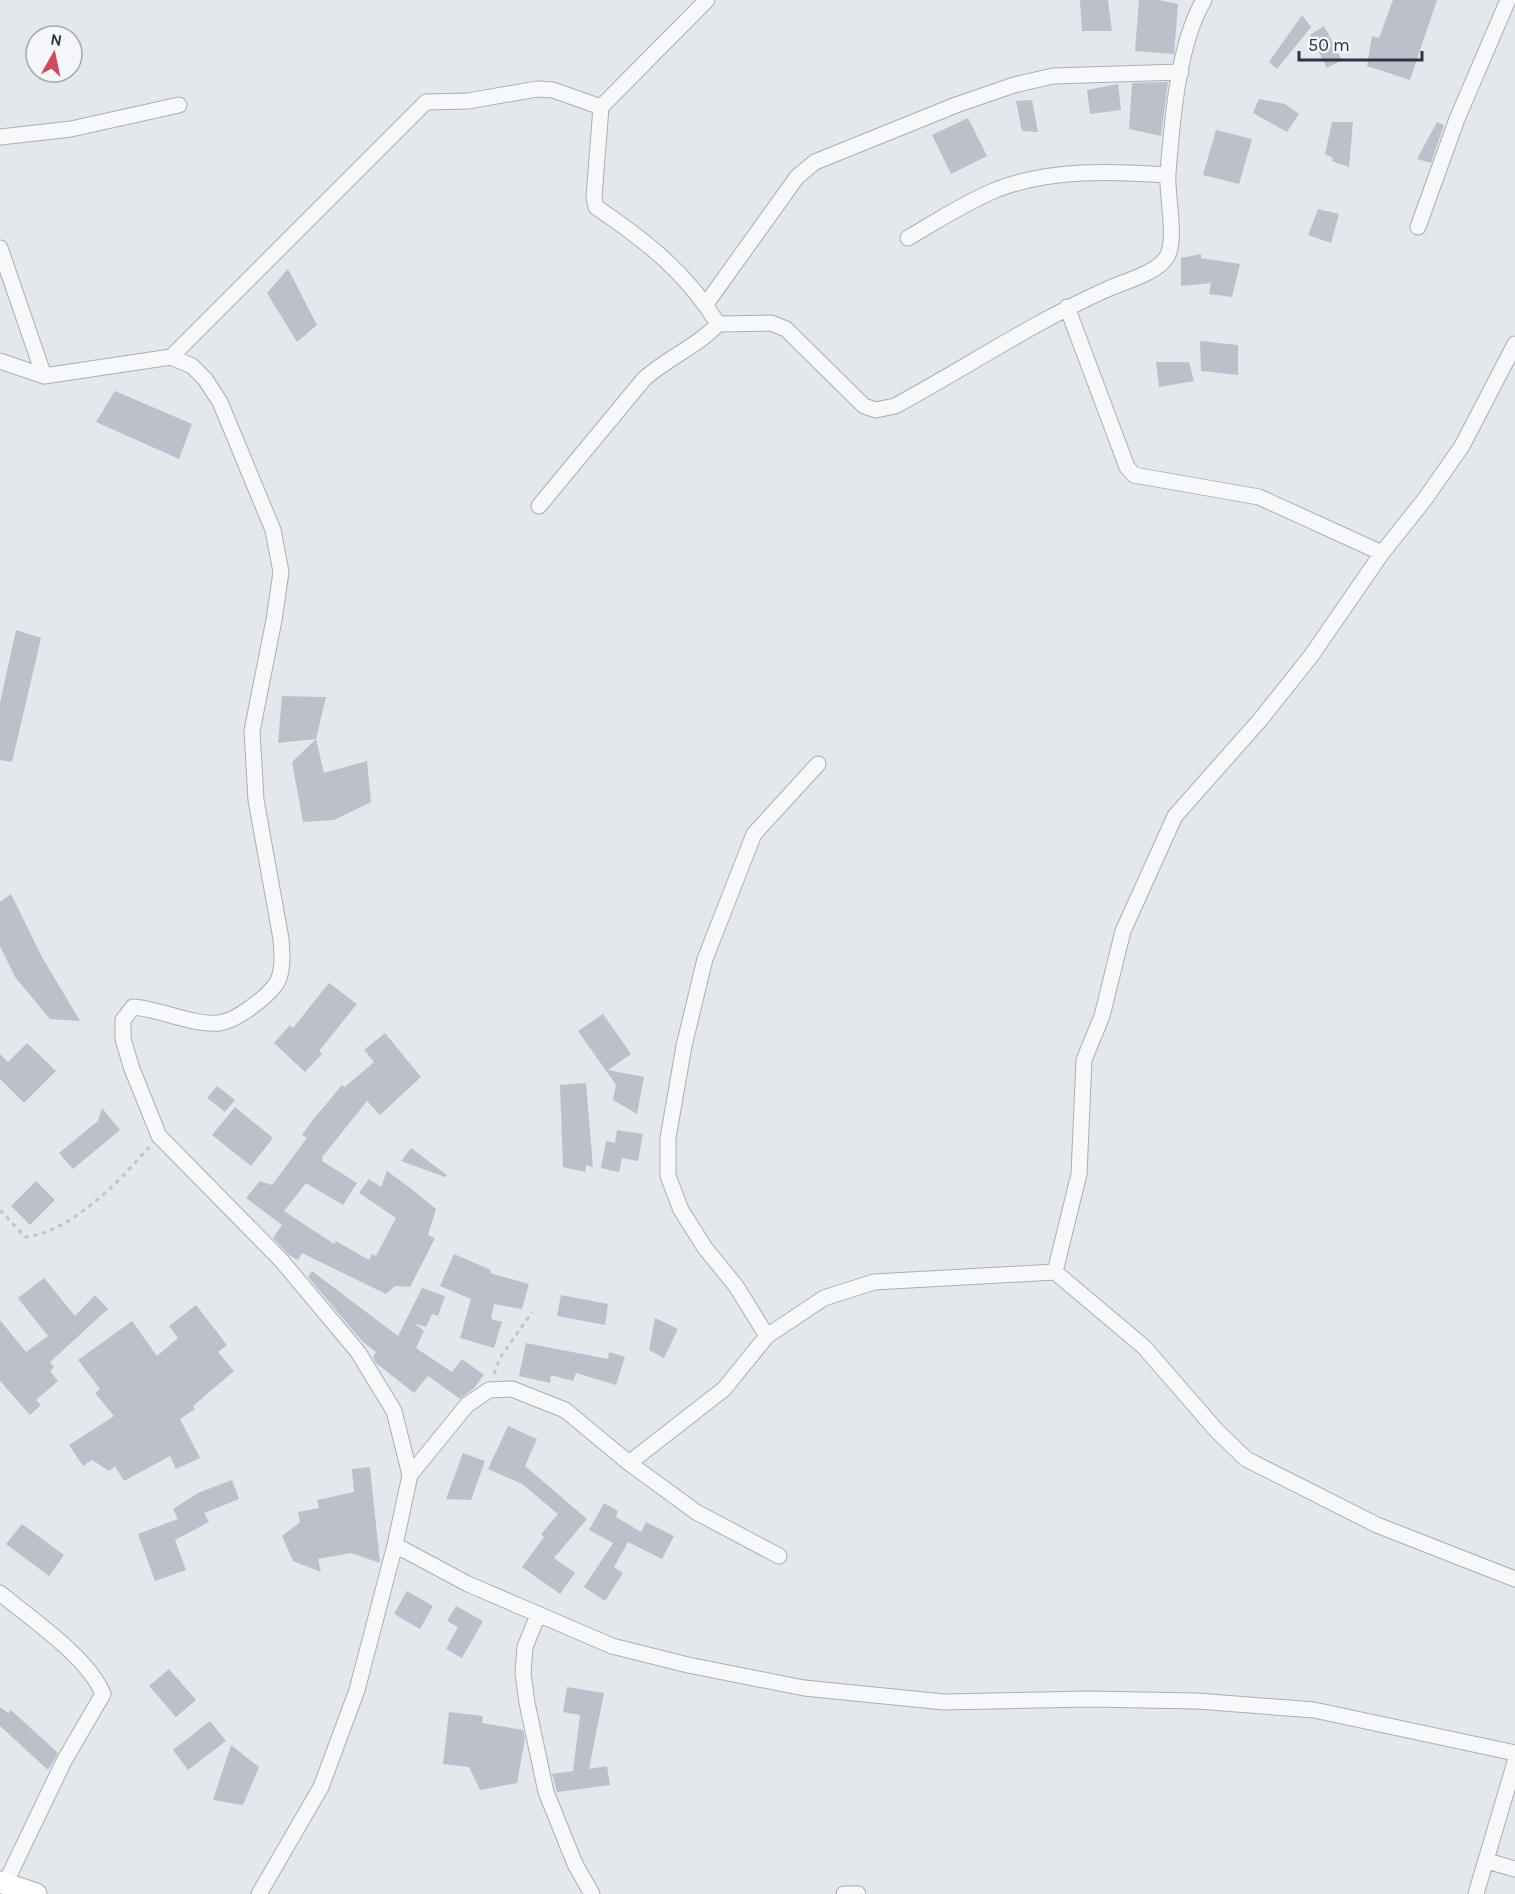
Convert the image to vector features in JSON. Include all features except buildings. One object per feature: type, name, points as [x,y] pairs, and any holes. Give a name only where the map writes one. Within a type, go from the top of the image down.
[{"type":"main road","points":[[2,1883],[36,1894]]},
{"type":"street","points":[[707,0],[601,107],[594,197],[596,207],[670,262],[706,304],[718,324]]},
{"type":"street","points":[[539,506],[644,379],[661,364],[708,334],[718,324],[771,323],[786,329],[864,406],[876,410],[895,406],[953,375],[1067,307],[1149,271],[1165,260],[1171,247],[1168,174],[1181,72],[1188,38],[1204,0]]},
{"type":"street","points":[[1418,227],[1457,119],[1508,0]]},
{"type":"street","points":[[706,304],[797,177],[815,162],[956,105],[1014,85],[1053,76],[1181,72]]},
{"type":"street","points":[[171,357],[426,102],[468,101],[537,89],[553,90],[601,107]]},
{"type":"street","points":[[0,137],[71,129],[180,105]]},
{"type":"street","points":[[908,238],[1000,189],[1075,174],[1117,171],[1168,174]]},
{"type":"street","points":[[0,248],[44,376]]},
{"type":"street","points":[[1067,307],[1127,467],[1134,475],[1259,497],[1382,553]]},
{"type":"street","points":[[1055,1272],[1079,1174],[1084,1060],[1102,1016],[1123,931],[1175,816],[1260,720],[1311,656],[1382,553],[1425,499],[1462,446],[1515,344]]},
{"type":"street","points":[[0,361],[44,376],[171,357],[192,366],[205,379],[220,402],[273,530],[281,572],[252,731],[252,774],[283,960],[277,983],[246,1011],[220,1023],[204,1022],[133,1007],[123,1020],[123,1039],[132,1070],[159,1136],[281,1260],[357,1352],[394,1411],[410,1475],[395,1545],[357,1690],[321,1787],[259,1894]]},
{"type":"street","points":[[767,1336],[736,1286],[705,1248],[681,1210],[668,1176],[668,1138],[684,1046],[705,959],[754,834],[818,764]]},
{"type":"street","points":[[629,1463],[724,1389],[767,1336],[824,1298],[874,1282],[1055,1272],[1144,1347],[1217,1431],[1246,1459],[1377,1525],[1515,1579]]},
{"type":"street","points":[[410,1475],[467,1405],[489,1390],[512,1389],[565,1410],[629,1463],[696,1512],[779,1556]]},
{"type":"street","points":[[395,1545],[468,1584],[612,1646],[688,1665],[804,1688],[944,1702],[1186,1701],[1314,1710],[1515,1753]]},
{"type":"street","points":[[0,1593],[70,1652],[99,1683],[103,1694],[64,1761],[2,1883]]},
{"type":"street","points":[[538,1615],[525,1647],[523,1673],[527,1703],[546,1792],[575,1864],[592,1894]]},
{"type":"street","points":[[1476,1894],[1515,1762]]},
{"type":"street","points":[[1487,1861],[1515,1869]]},
{"type":"street","points":[[844,1894],[858,1894]]},
{"type":"path","points":[[0,1210],[25,1237],[37,1236],[65,1223],[125,1175],[159,1136]]},
{"type":"path","points":[[489,1390],[500,1358],[532,1312]]}]
